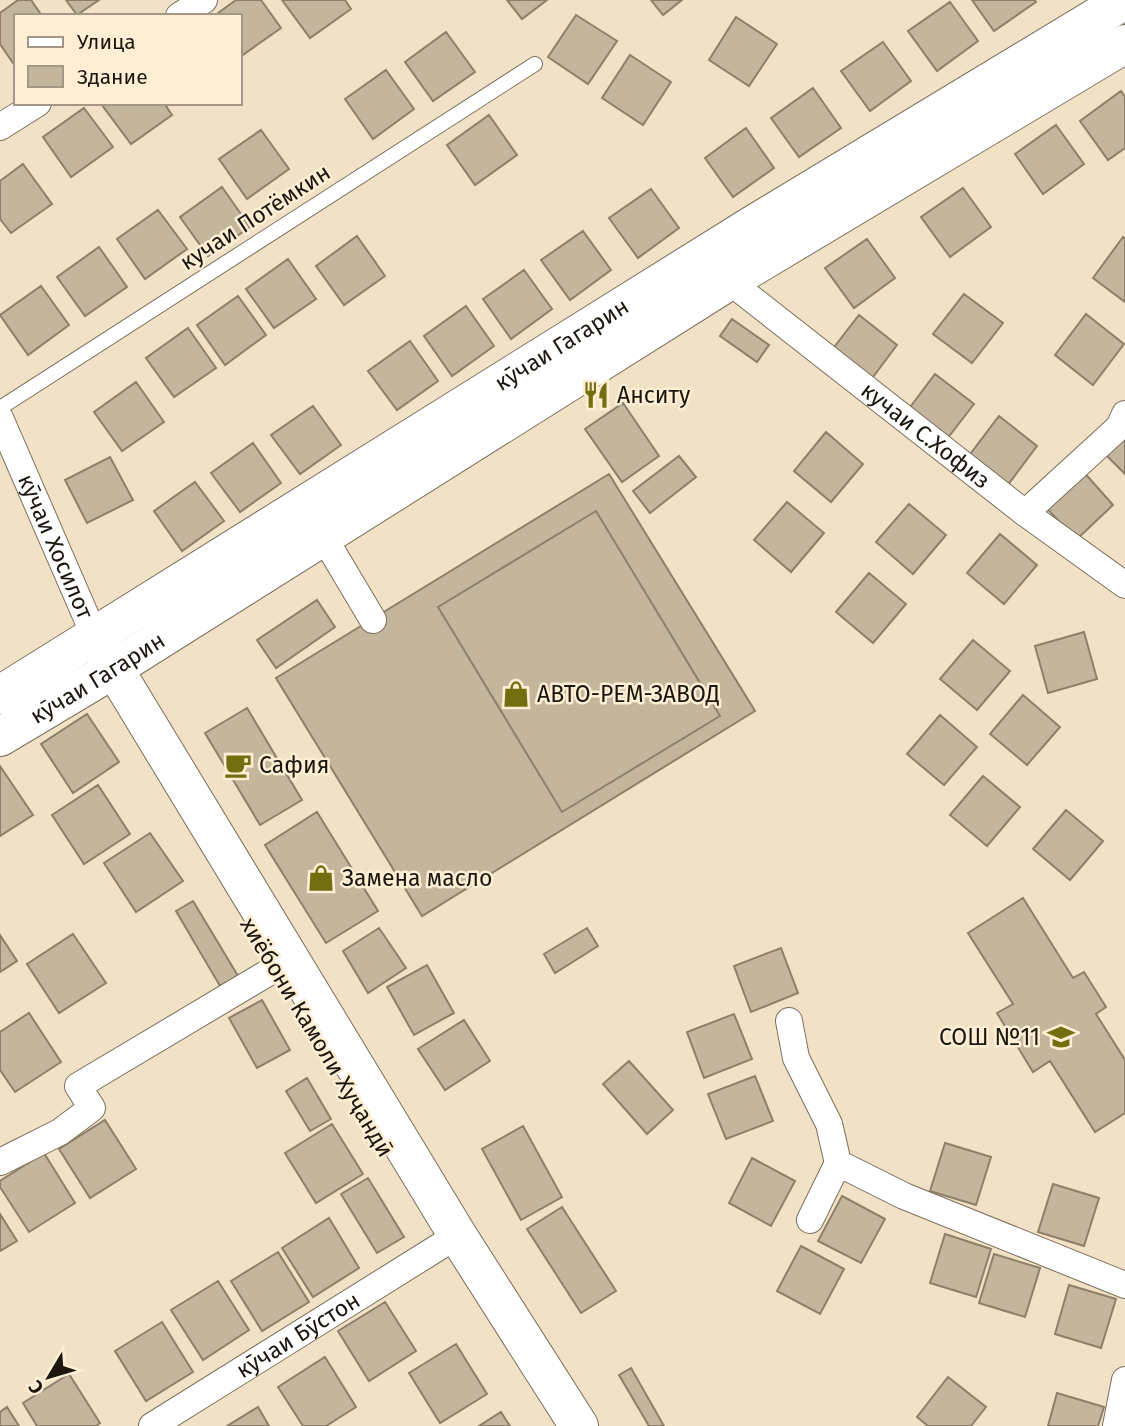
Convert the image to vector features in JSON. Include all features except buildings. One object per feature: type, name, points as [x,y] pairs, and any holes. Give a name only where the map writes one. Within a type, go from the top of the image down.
[{"type":"main road","name":"кӯчаи Гагарин","points":[[0,737],[96,658],[751,226],[1125,0]]},
{"type":"main road","name":"кӯчаи Гагарин","points":[[0,695],[96,658],[323,536],[729,281],[1125,44]]},
{"type":"main road","name":"хиёбони Камоли Хуҷандӣ","points":[[96,658],[276,968],[442,1245],[557,1426]]},
{"type":"main road","name":"хиёбони Камоли Хуҷандӣ","points":[[96,658],[579,1426]]},
{"type":"street","points":[[181,14],[204,0]]},
{"type":"street","points":[[0,127],[35,105]]},
{"type":"street","name":"кучаи С.Хофиз","points":[[729,281],[1025,513],[1124,581]]},
{"type":"street","points":[[1025,513],[1119,427],[1125,414]]},
{"type":"street","name":"кӯчаи Хосилот","points":[[0,418],[96,658]]},
{"type":"street","points":[[323,536],[373,620]]},
{"type":"street","points":[[0,1162],[60,1132],[92,1108],[78,1086],[276,968]]},
{"type":"street","points":[[789,1021],[796,1058],[829,1124],[838,1163],[810,1220]]},
{"type":"street","points":[[838,1163],[904,1196],[1125,1285]]},
{"type":"street","name":"кӯчаи Бӯстон","points":[[152,1426],[442,1245]]},
{"type":"street","points":[[1115,1426],[1125,1380]]},
{"type":"lane","name":"кучаи Потёмкин","points":[[0,408],[535,64]]},
{"type":"place","name":"Анситу","points":[[596,395]]},
{"type":"place","name":"АВТО-РЕМ-ЗАВОД","points":[[516,694]]},
{"type":"place","name":"Сафия","points":[[238,765]]},
{"type":"place","name":"Замена масло","points":[[321,878]]},
{"type":"place","name":"СОШ №11","points":[[1061,1037]]}]
